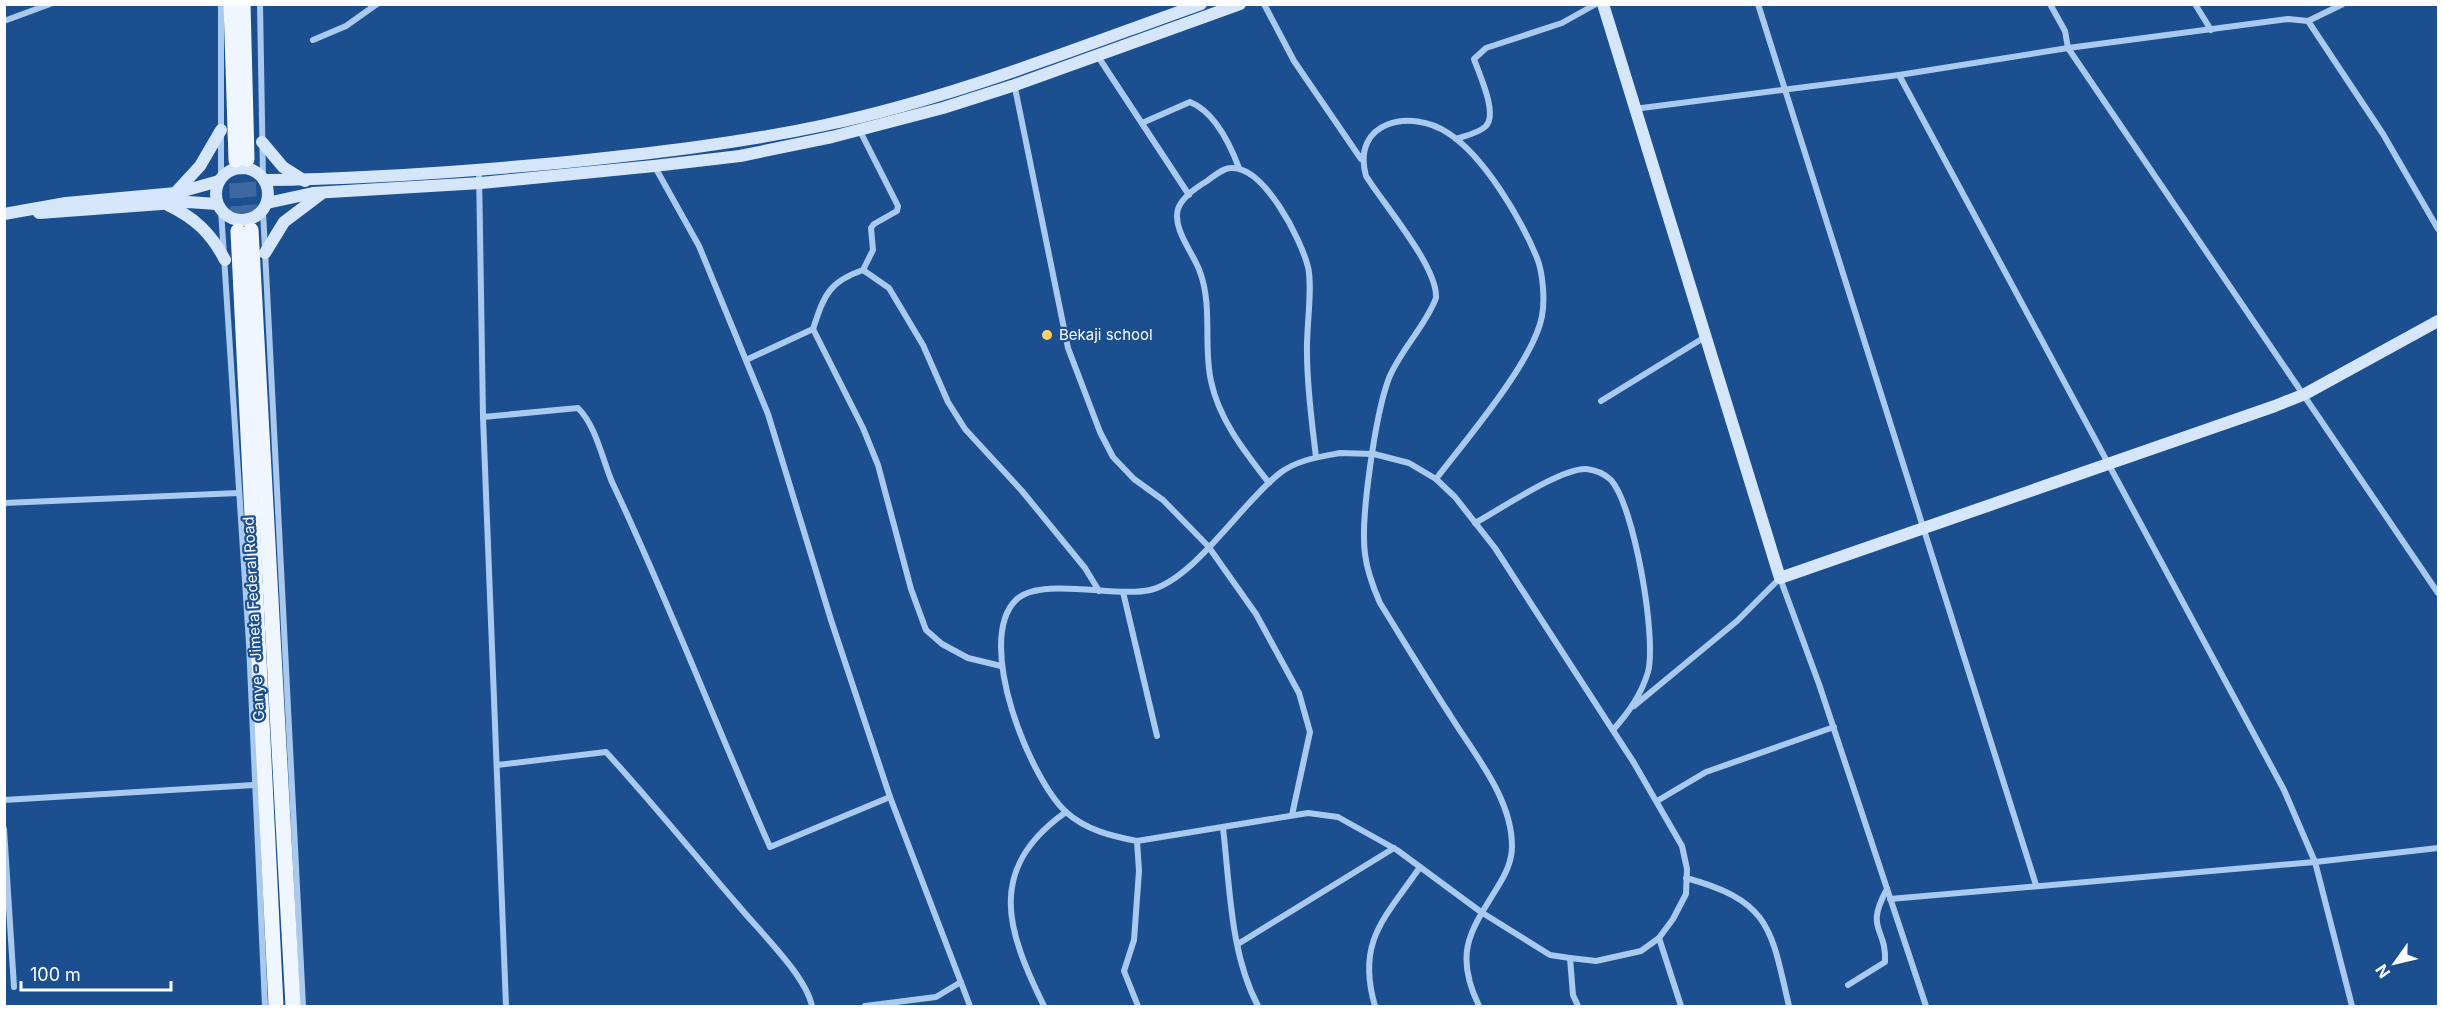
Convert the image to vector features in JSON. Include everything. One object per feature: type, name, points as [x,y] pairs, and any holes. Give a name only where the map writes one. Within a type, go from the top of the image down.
[{"type":"main road","points":[[231,4],[242,160],[243,4]]},
{"type":"main road","points":[[4,214],[68,213],[167,204],[219,207],[238,220],[252,219],[265,207],[323,193],[480,176],[736,143],[827,125],[933,96],[1201,4]]},
{"type":"main road","points":[[263,179],[306,181],[480,176],[654,166],[740,156],[860,130],[1015,85],[1240,4]]},
{"type":"main road","points":[[1603,4],[1780,578],[2111,464],[2305,394],[2439,321]]},
{"type":"main road","points":[[176,193],[200,166],[221,130]]},
{"type":"main road","points":[[262,142],[283,166],[306,181]]},
{"type":"main road","points":[[4,214],[66,202],[176,193],[220,179],[238,168],[252,170],[263,179],[268,191],[265,207]]},
{"type":"main road","points":[[219,207],[216,190],[220,179]]},
{"type":"main road","points":[[265,253],[284,222],[323,193]]},
{"type":"main road","points":[[167,204],[201,225],[215,241],[225,260]]},
{"type":"main road","name":"Ganye - Jimeta Federal Road","points":[[276,1006],[244,230],[293,1006]]},
{"type":"street","points":[[4,21],[50,4]]},
{"type":"street","points":[[220,179],[221,4]]},
{"type":"street","points":[[260,4],[263,179]]},
{"type":"street","points":[[313,40],[346,26],[377,4]]},
{"type":"street","points":[[1264,4],[1294,61],[1362,160],[1366,176],[1423,260],[1436,290],[1432,308],[1398,360],[1389,379],[1382,404],[1365,518],[1365,553],[1371,582],[1380,603],[1486,772],[1509,819],[1512,857],[1507,871],[1470,930],[1466,950],[1467,973],[1479,1006]]},
{"type":"street","points":[[1456,139],[1479,130],[1489,122],[1491,110],[1474,59],[1475,55],[1486,48],[1562,22],[1596,4]]},
{"type":"street","points":[[1758,4],[2036,885]]},
{"type":"street","points":[[2050,4],[2065,31],[2068,48],[2439,593]]},
{"type":"street","points":[[2195,4],[2211,30]]},
{"type":"street","points":[[1634,109],[1783,88],[1899,75],[2068,48],[2288,19],[2308,21],[2343,4]]},
{"type":"street","points":[[2308,21],[2383,134],[2439,229]]},
{"type":"street","points":[[1096,54],[1189,195]]},
{"type":"street","points":[[1011,70],[1068,348],[1086,400],[1113,457],[1134,479],[1163,500],[1208,546],[1256,614],[1299,693],[1308,717],[1310,732],[1292,815]]},
{"type":"street","points":[[1899,75],[2111,464],[2284,790],[2315,862],[2352,1006]]},
{"type":"street","points":[[1142,123],[1190,102],[1195,104],[1206,112],[1224,136],[1239,168]]},
{"type":"street","points":[[1362,160],[1366,141],[1389,124],[1408,121],[1428,124],[1456,139],[1481,166],[1512,211],[1538,260],[1543,315],[1536,338],[1436,479]]},
{"type":"street","points":[[860,130],[898,206],[893,215],[874,224],[871,228],[873,250],[863,270],[849,275],[831,287],[821,302],[813,329],[863,428],[878,465],[911,589],[926,630],[942,644],[968,658],[1001,666]]},
{"type":"street","points":[[654,166],[699,246],[768,414],[831,620],[890,797],[970,1006]]},
{"type":"street","points":[[1269,483],[1245,452],[1223,415],[1211,380],[1201,273],[1180,229],[1178,209],[1189,195],[1228,168],[1239,168],[1255,176],[1299,237],[1309,269],[1307,353],[1316,457]]},
{"type":"street","points":[[480,176],[483,417],[506,1006]]},
{"type":"street","points":[[219,207],[225,260],[239,493],[265,1006]]},
{"type":"street","points":[[265,207],[265,253],[303,1006]]},
{"type":"street","points":[[863,270],[889,288],[923,345],[948,402],[965,429],[1022,491],[1085,568],[1099,591]]},
{"type":"street","points":[[746,360],[813,329]]},
{"type":"street","points":[[1601,401],[1706,336]]},
{"type":"street","points":[[483,417],[578,408],[586,416],[605,465],[647,554],[716,725],[770,847],[890,797]]},
{"type":"street","points":[[1340,453],[1374,454],[1409,463],[1436,479],[1455,497],[1526,595],[1658,801],[1682,846],[1686,894],[1659,938],[1641,951],[1622,957],[1596,961],[1550,955],[1481,912],[1394,848],[1338,817],[1308,813],[1137,841],[1111,836],[1085,826],[1066,812],[1034,768],[1001,666],[1005,620],[1017,600],[1034,592],[1060,588],[1123,592],[1153,590],[1179,575],[1269,483],[1281,471],[1316,457],[1340,453]]},
{"type":"street","points":[[1475,523],[1565,474],[1584,469],[1598,472],[1611,481],[1622,498],[1645,581],[1648,670],[1634,706]]},
{"type":"street","points":[[4,503],[239,493]]},
{"type":"street","points":[[1613,730],[1634,706],[1737,621],[1780,578],[1834,727],[1926,1006]]},
{"type":"street","points":[[1123,592],[1157,736]]},
{"type":"street","points":[[1658,801],[1706,772],[1834,727]]},
{"type":"street","points":[[497,765],[606,752],[652,803],[781,957],[809,992],[812,1006]]},
{"type":"street","points":[[4,800],[254,785]]},
{"type":"street","points":[[1044,1006],[1014,935],[1009,899],[1026,852],[1047,826],[1066,812]]},
{"type":"street","points":[[1223,828],[1238,944],[1251,993],[1258,1006]]},
{"type":"street","points":[[4,830],[14,987]]},
{"type":"street","points":[[1137,841],[1139,871],[1134,940],[1124,971],[1138,1006]]},
{"type":"street","points":[[1238,944],[1394,848]]},
{"type":"street","points":[[1890,899],[2315,862],[2439,848]]},
{"type":"street","points":[[1375,1006],[1369,987],[1368,962],[1372,938],[1420,867]]},
{"type":"street","points":[[1686,878],[1721,887],[1762,917],[1771,932],[1789,1006]]},
{"type":"street","points":[[1848,985],[1885,962],[1875,922],[1876,909],[1887,889]]},
{"type":"street","points":[[1659,938],[1681,1006]]},
{"type":"street","points":[[1570,958],[1573,995],[1578,1006]]},
{"type":"street","points":[[865,1006],[936,997],[961,982]]},
{"type":"tunnel","points":[[247,159],[251,230]]},
{"type":"tunnel","points":[[236,160],[238,231]]},
{"type":"place","name":"Bekaji school","points":[[1047,335]]}]
